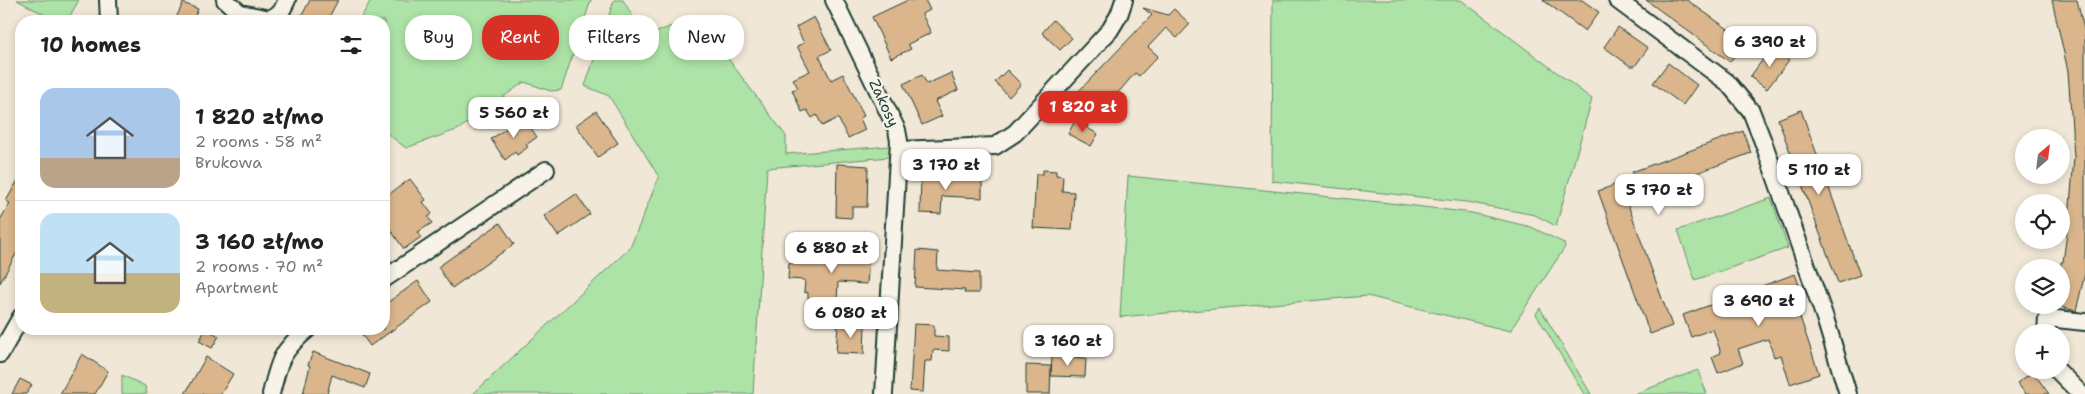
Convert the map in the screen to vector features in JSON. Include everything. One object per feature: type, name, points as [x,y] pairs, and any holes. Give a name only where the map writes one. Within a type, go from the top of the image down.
[{"type":"street","points":[[108,0],[109,15]]},
{"type":"street","points":[[225,0],[236,15]]},
{"type":"street","points":[[276,15],[281,12],[287,0]]},
{"type":"street","name":"Zakosy","points":[[834,0],[897,130],[899,150],[884,394]]},
{"type":"street","points":[[899,150],[995,146],[1006,141],[1016,133],[1110,30],[1119,15],[1124,0]]},
{"type":"street","points":[[1617,0],[1727,82],[1750,111],[1764,144],[1825,318],[1848,394]]},
{"type":"street","points":[[390,270],[546,170]]},
{"type":"street","points":[[2047,324],[2047,318],[2085,322]]},
{"type":"street","points":[[0,354],[15,328]]},
{"type":"street","points":[[271,394],[279,361],[290,343],[300,335]]},
{"type":"street","points":[[2066,379],[2080,394]]},
{"type":"green space","points":[[17,0],[79,0],[70,15],[45,15]]},
{"type":"green space","points":[[371,0],[591,0],[586,15],[569,15],[569,60],[571,60],[561,90],[551,91],[524,82],[459,129],[406,148],[390,136],[390,15],[362,15]]},
{"type":"green space","points":[[614,0],[623,0],[632,15],[609,15]]},
{"type":"green space","points":[[1273,0],[1461,0],[1592,99],[1556,226],[1535,215],[1466,202],[1272,181]]},
{"type":"green space","points":[[669,27],[669,60],[729,60],[786,136],[786,154],[890,146],[889,157],[767,168],[753,394],[473,394],[630,248],[659,177],[609,96],[585,86],[594,60],[659,60],[659,31]]},
{"type":"green space","points":[[1128,176],[1472,213],[1531,227],[1564,243],[1565,247],[1510,331],[1367,296],[1120,317]]},
{"type":"green space","points":[[1771,198],[1788,248],[1695,280],[1678,230]]},
{"type":"green space","points":[[1540,308],[1591,394],[1584,394],[1536,314]]},
{"type":"green space","points":[[1698,370],[1707,394],[1634,394]]},
{"type":"green space","points":[[122,375],[145,386],[147,394],[122,394]]},
{"type":"building","points":[[310,0],[338,0],[330,15],[302,15]]},
{"type":"building","points":[[908,0],[925,0],[930,10],[922,14],[931,33],[908,44],[911,49],[891,58],[872,17]]},
{"type":"building","points":[[1543,0],[1582,0],[1599,12],[1585,31]]},
{"type":"building","points":[[1646,0],[1687,0],[1745,41],[1730,62]]},
{"type":"building","points":[[2052,0],[2077,0],[2085,34],[2085,273],[2076,311],[2070,309],[2070,259],[2063,259],[2065,249],[2070,249],[2070,206],[2074,157],[2068,71]]},
{"type":"building","points":[[183,3],[198,9],[196,15],[177,15]]},
{"type":"building","points":[[1143,8],[1168,15],[1174,9],[1190,24],[1177,38],[1166,28],[1148,47],[1158,56],[1139,76],[1135,73],[1110,102],[1103,95],[1090,109],[1075,95],[1152,15]]},
{"type":"building","points":[[814,17],[831,50],[819,56],[831,80],[843,74],[864,116],[860,118],[865,130],[848,138],[838,118],[822,126],[817,115],[812,118],[807,110],[802,112],[792,90],[798,88],[793,79],[810,71],[797,46],[804,43],[796,27]]},
{"type":"building","points":[[1053,20],[1072,38],[1060,50],[1042,33]]},
{"type":"building","points":[[1618,27],[1648,48],[1635,66],[1630,66],[1604,47]]},
{"type":"building","points":[[1772,47],[1789,60],[1767,89],[1750,77]]},
{"type":"building","points":[[1668,63],[1697,85],[1683,105],[1653,83]]},
{"type":"building","points":[[1007,70],[1021,84],[1009,97],[995,82]]},
{"type":"building","points":[[951,73],[958,90],[935,101],[942,116],[922,125],[903,84],[922,75],[927,84]]},
{"type":"building","points":[[1801,110],[1860,275],[1838,283],[1778,119]]},
{"type":"building","points":[[596,111],[618,143],[598,157],[576,125]]},
{"type":"building","points":[[523,117],[537,137],[517,155],[515,152],[505,160],[491,139]]},
{"type":"building","points":[[1076,119],[1088,125],[1087,128],[1098,134],[1091,146],[1068,134]]},
{"type":"building","points":[[1743,131],[1751,153],[1626,199],[1672,326],[1650,334],[1598,191],[1634,178],[1632,172]]},
{"type":"building","points":[[837,164],[868,166],[867,207],[852,207],[852,218],[836,217]]},
{"type":"building","points":[[1043,170],[1056,171],[1056,175],[1063,176],[1062,191],[1074,192],[1072,230],[1033,228],[1036,174],[1043,174]]},
{"type":"building","points":[[921,176],[982,179],[982,198],[942,196],[941,214],[920,213]]},
{"type":"building","points":[[410,179],[426,200],[423,202],[432,214],[428,217],[432,223],[418,232],[421,237],[404,249],[390,229],[390,194]]},
{"type":"building","points":[[15,185],[15,256],[0,283],[0,220],[10,203],[6,201]]},
{"type":"building","points":[[576,194],[590,214],[558,236],[544,216]]},
{"type":"building","points":[[500,223],[514,244],[452,288],[438,267]]},
{"type":"building","points":[[849,247],[870,248],[867,284],[838,282],[837,301],[808,299],[808,293],[804,292],[805,280],[788,279],[789,263],[827,264],[827,254],[849,256]]},
{"type":"building","points":[[917,250],[938,252],[937,270],[979,273],[979,293],[964,293],[965,290],[915,287]]},
{"type":"building","points":[[1795,274],[1803,296],[1794,299],[1819,374],[1790,384],[1781,355],[1774,357],[1768,339],[1738,349],[1743,363],[1718,373],[1712,357],[1721,353],[1713,329],[1691,337],[1683,315]]},
{"type":"building","points":[[418,281],[432,302],[390,332],[390,301]]},
{"type":"building","points":[[838,323],[865,324],[864,354],[836,353]]},
{"type":"building","points":[[914,324],[934,325],[934,336],[949,337],[949,351],[933,350],[932,361],[925,361],[923,392],[910,391]]},
{"type":"building","points":[[202,335],[219,336],[212,348],[199,341]]},
{"type":"building","points":[[362,335],[386,335],[370,346]]},
{"type":"building","points":[[313,352],[370,374],[365,388],[332,375],[327,394],[303,394],[310,366],[308,365]]},
{"type":"building","points":[[82,354],[108,371],[95,394],[60,394]]},
{"type":"building","points":[[1052,356],[1086,358],[1085,377],[1051,376]]},
{"type":"building","points":[[206,357],[233,374],[221,394],[185,394]]},
{"type":"building","points":[[1026,365],[1051,366],[1050,394],[1026,394]]},
{"type":"building","points":[[20,379],[32,385],[26,394],[12,394]]},
{"type":"building","points":[[2023,379],[2038,379],[2049,394],[2026,394],[2017,383]]}]
